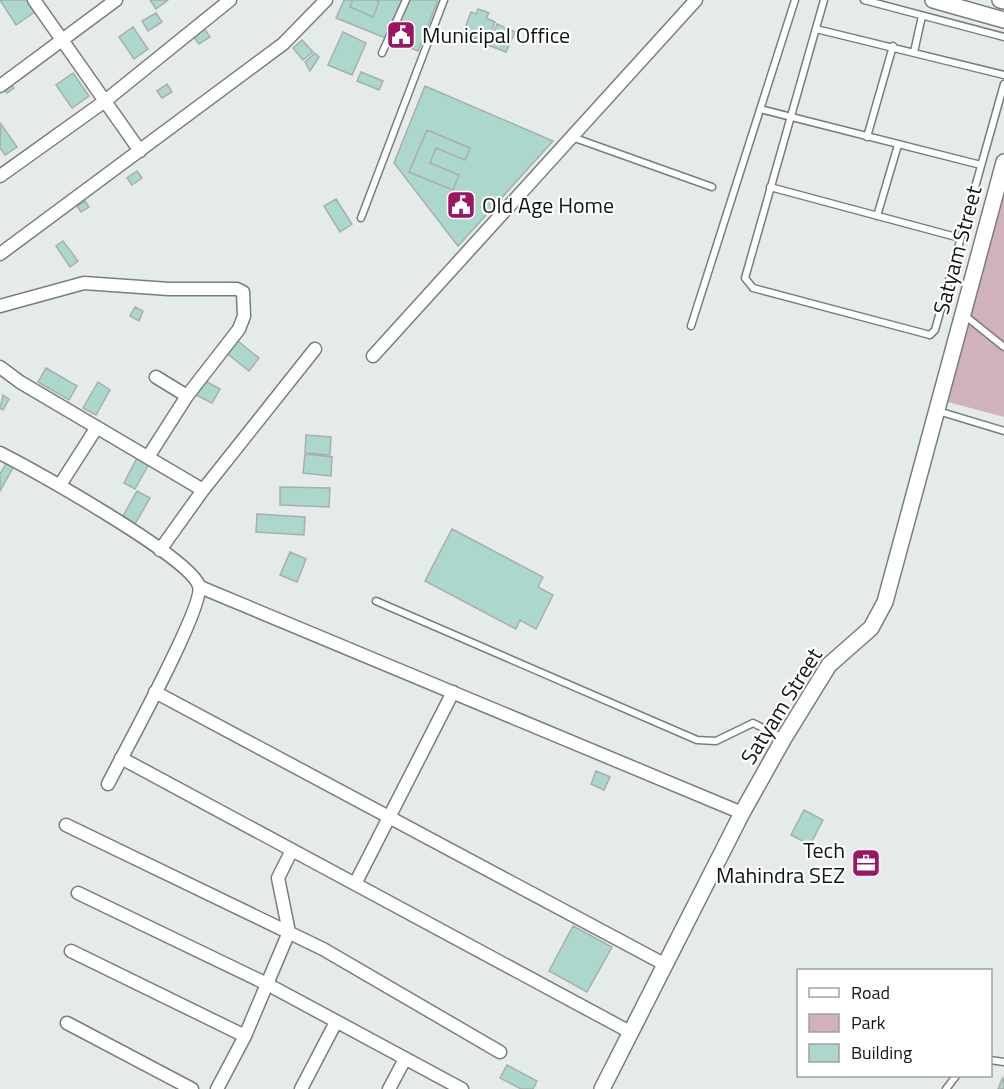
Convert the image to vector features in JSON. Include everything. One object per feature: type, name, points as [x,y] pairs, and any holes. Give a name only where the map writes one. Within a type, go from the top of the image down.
[{"type":"street","points":[[34,0],[140,151]]},
{"type":"street","points":[[0,86],[116,0]]},
{"type":"street","points":[[0,176],[105,101],[230,0]]},
{"type":"street","points":[[0,254],[284,44],[326,0]]},
{"type":"street","points":[[373,356],[696,0]]},
{"type":"street","points":[[933,0],[1004,20]]},
{"type":"street","name":"Satyam Street","points":[[602,1089],[742,813],[784,738],[829,665],[871,628],[885,602],[1004,162]]},
{"type":"street","points":[[0,306],[84,283],[241,290],[244,296],[242,324],[187,396],[148,457]]},
{"type":"street","points":[[160,550],[203,490],[315,349]]},
{"type":"street","points":[[0,367],[20,382],[203,490]]},
{"type":"street","points":[[156,377],[187,396]]},
{"type":"street","points":[[60,485],[97,427]]},
{"type":"street","points":[[0,453],[60,485],[160,550],[194,576],[200,587],[198,602],[108,784]]},
{"type":"street","points":[[200,587],[742,813]]},
{"type":"street","points":[[155,692],[664,964]]},
{"type":"street","points":[[355,884],[453,692]]},
{"type":"street","points":[[121,758],[630,1032]]},
{"type":"street","points":[[66,825],[289,932],[500,1052]]},
{"type":"street","points":[[217,1089],[245,1036],[289,932],[278,878],[292,850]]},
{"type":"street","points":[[78,893],[267,984],[462,1089]]},
{"type":"street","points":[[71,951],[245,1036]]},
{"type":"street","points":[[301,1089],[336,1022]]},
{"type":"street","points":[[67,1023],[192,1089]]},
{"type":"street","points":[[389,1089],[405,1059]]},
{"type":"lane","points":[[382,52],[406,0]]},
{"type":"lane","points":[[361,218],[444,0]]},
{"type":"lane","points":[[691,326],[795,0]]},
{"type":"lane","points":[[824,0],[745,278],[746,283],[753,288],[930,335],[935,330],[1004,84]]},
{"type":"lane","points":[[864,0],[1004,37]]},
{"type":"lane","points":[[914,52],[922,16]]},
{"type":"lane","points":[[816,29],[1004,75]]},
{"type":"lane","points":[[867,137],[893,46]]},
{"type":"lane","points":[[760,109],[981,165]]},
{"type":"lane","points":[[572,137],[712,187]]},
{"type":"lane","points":[[877,216],[897,145]]},
{"type":"lane","points":[[770,187],[960,238]]},
{"type":"lane","points":[[963,314],[1004,346]]},
{"type":"lane","points":[[937,411],[1004,431]]},
{"type":"lane","points":[[376,601],[698,740],[716,741],[753,723],[784,738]]},
{"type":"lane","points":[[946,1089],[955,1077]]},
{"type":"green space","points":[[1004,193],[1004,417],[948,402]]},
{"type":"building","points":[[0,0],[28,0],[36,11],[16,25]]},
{"type":"building","points":[[150,0],[168,0],[156,9]]},
{"type":"building","name":"Municipal Office","points":[[344,0],[438,0],[418,51],[336,18]]},
{"type":"building","points":[[353,0],[379,2],[373,17],[350,7]]},
{"type":"building","points":[[478,9],[489,13],[486,18],[495,22],[486,43],[463,33],[471,12],[476,14]]},
{"type":"building","points":[[156,13],[162,22],[148,31],[142,21]]},
{"type":"building","points":[[497,24],[515,32],[506,52],[488,45]]},
{"type":"building","points":[[202,25],[210,37],[199,44],[191,33]]},
{"type":"building","points":[[133,27],[148,49],[134,59],[119,37]]},
{"type":"building","points":[[343,32],[366,43],[352,75],[328,65]]},
{"type":"building","points":[[302,40],[313,52],[303,60],[293,48]]},
{"type":"building","points":[[315,53],[319,57],[310,71],[305,62]]},
{"type":"building","points":[[361,72],[383,81],[379,90],[357,81]]},
{"type":"building","points":[[73,73],[89,96],[72,108],[56,85]]},
{"type":"building","points":[[9,81],[14,88],[7,93],[1,86]]},
{"type":"building","points":[[167,84],[172,92],[162,98],[157,91]]},
{"type":"building","name":"Old Age Home","points":[[425,86],[553,141],[458,246],[394,163]]},
{"type":"building","points":[[1,124],[17,147],[5,155],[0,148]]},
{"type":"building","points":[[427,130],[470,148],[465,160],[436,148],[430,163],[459,175],[453,190],[409,172]]},
{"type":"building","points":[[137,171],[142,178],[132,185],[127,178]]},
{"type":"building","points":[[336,199],[352,224],[340,232],[324,206]]},
{"type":"building","points":[[85,201],[89,207],[81,212],[77,206]]},
{"type":"building","points":[[63,241],[78,261],[70,267],[56,246]]},
{"type":"building","points":[[135,307],[143,311],[139,321],[130,316]]},
{"type":"building","points":[[234,338],[259,358],[249,371],[224,351]]},
{"type":"building","points":[[46,368],[77,386],[69,400],[38,382]]},
{"type":"building","points":[[202,379],[220,389],[212,403],[194,394]]},
{"type":"building","points":[[98,382],[110,390],[96,415],[83,408]]},
{"type":"building","points":[[3,395],[9,399],[3,410],[0,408]]},
{"type":"building","points":[[306,435],[331,437],[330,455],[305,453]]},
{"type":"building","points":[[305,454],[332,457],[331,476],[303,473]]},
{"type":"building","points":[[138,456],[150,462],[135,489],[124,483]]},
{"type":"building","points":[[8,460],[15,464],[0,491],[0,474]]},
{"type":"building","points":[[280,487],[330,488],[329,507],[280,505]]},
{"type":"building","points":[[137,491],[150,498],[135,524],[123,516]]},
{"type":"building","points":[[257,514],[305,517],[304,535],[256,532]]},
{"type":"building","points":[[452,529],[543,577],[538,587],[553,595],[536,629],[520,620],[516,629],[425,581]]},
{"type":"building","points":[[290,552],[306,559],[297,582],[280,575]]},
{"type":"building","points":[[596,771],[610,777],[604,790],[591,784]]},
{"type":"building","points":[[804,810],[823,820],[810,845],[791,835]]},
{"type":"building","points":[[573,926],[612,947],[587,992],[549,971]]},
{"type":"building","points":[[507,1065],[537,1081],[533,1089],[521,1089],[500,1078]]},
{"type":"building","points":[[1003,1077],[1004,1089],[998,1089]]},
{"type":"place","name":"Municipal Office","points":[[401,35]]},
{"type":"place","name":"Old Age Home","points":[[461,205]]},
{"type":"place","name":"Tech Mahindra SEZ","points":[[866,863]]}]
